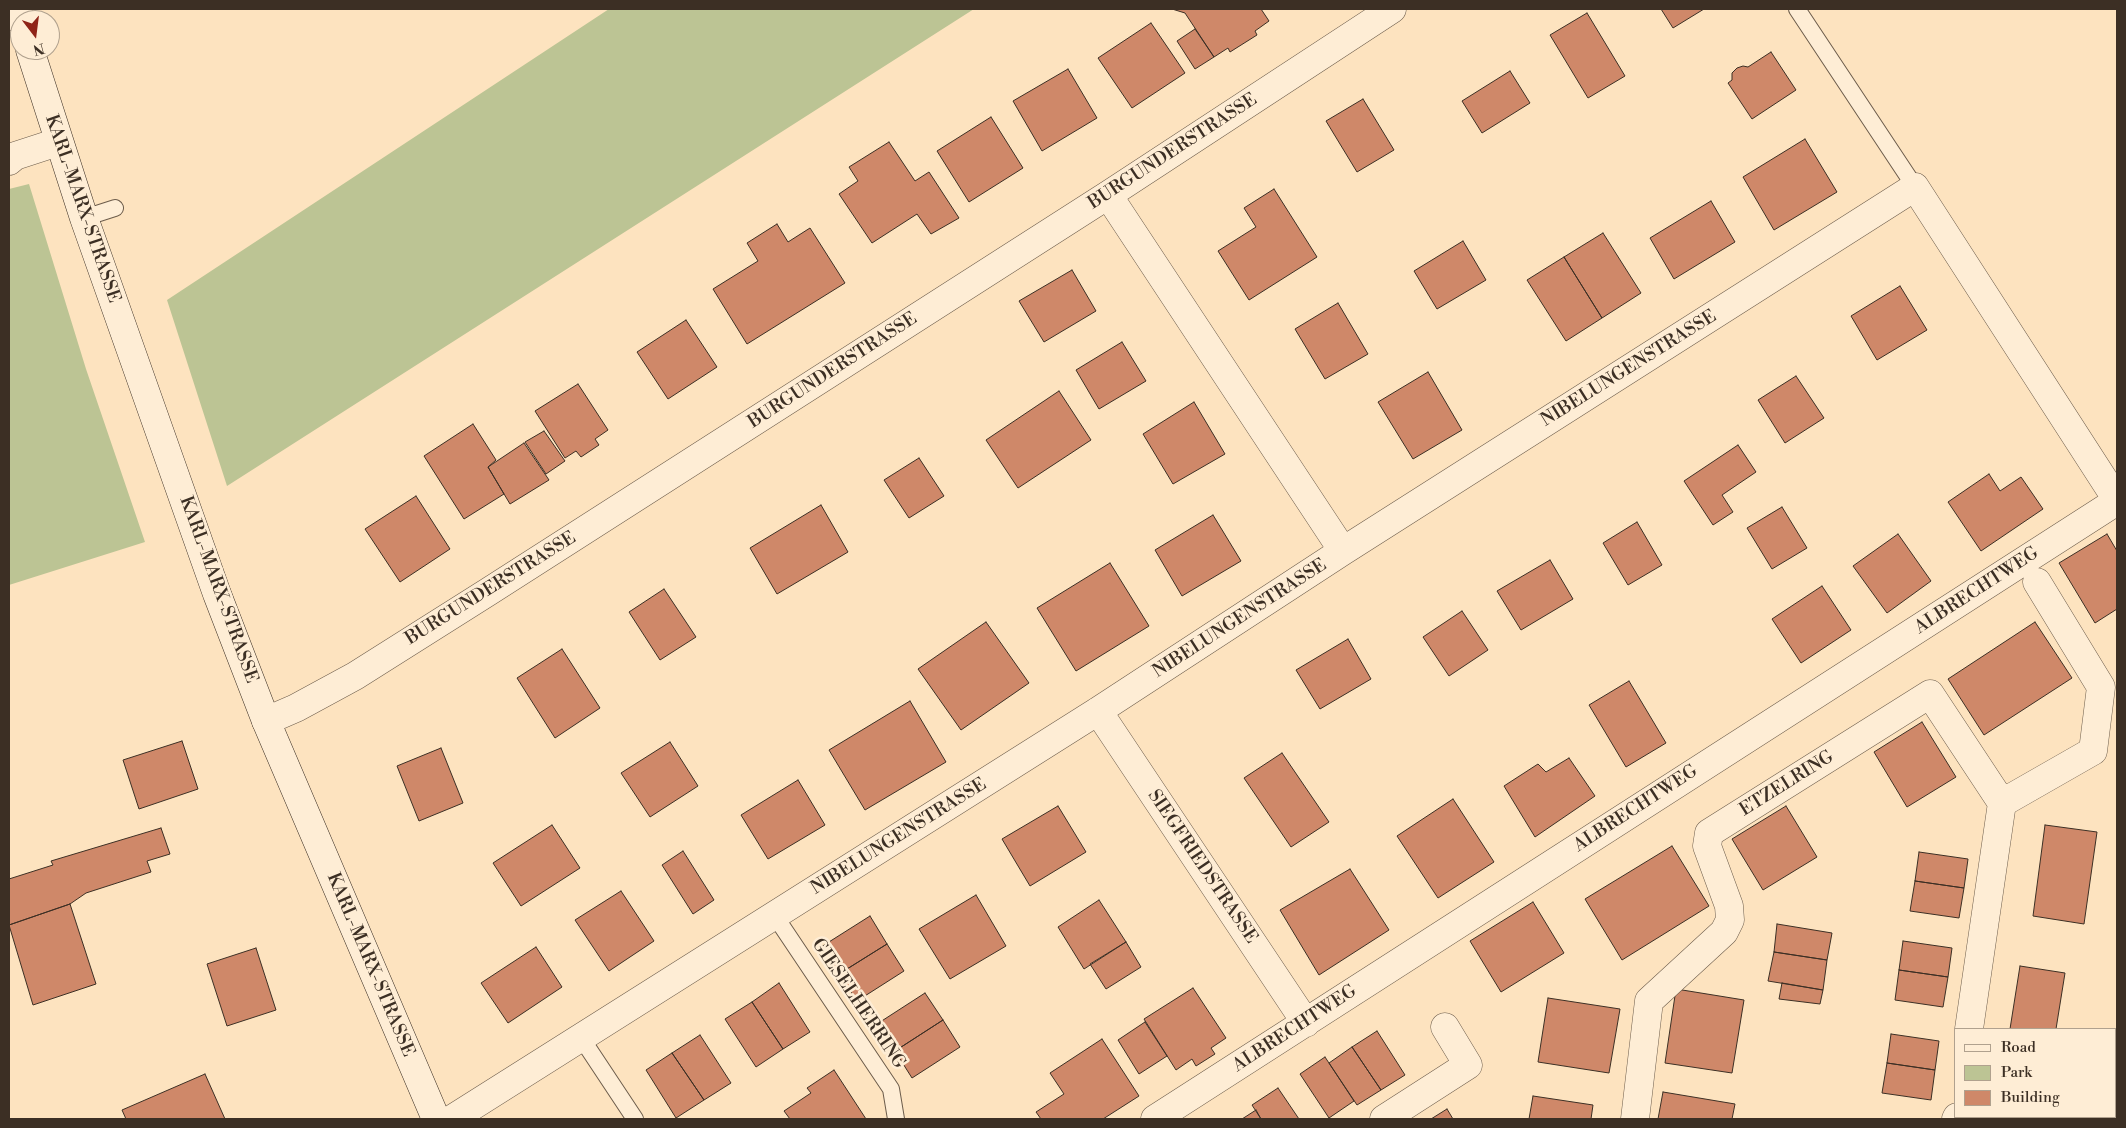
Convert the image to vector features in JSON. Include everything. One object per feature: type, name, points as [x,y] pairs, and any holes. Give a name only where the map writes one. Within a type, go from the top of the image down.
[{"type":"street","name":"BURGUNDERSTRASSE","points":[[266,720],[296,708],[355,676],[1108,195],[1392,9]]},
{"type":"street","name":"KARL-MARX-STRASSE","points":[[33,60],[84,218],[218,594],[266,720],[436,1119]]},
{"type":"street","points":[[9,161],[15,156],[58,142]]},
{"type":"street","name":"NIBELUNGENSTRASSE","points":[[452,1119],[582,1039],[1098,711],[1343,551],[1915,187]]},
{"type":"street","name":"ALBRECHTWEG","points":[[1155,1119],[2117,501],[1915,187]]},
{"type":"street","name":"NIBELUNGENSTRASSE","points":[[1108,195],[1343,551]]},
{"type":"street","points":[[1969,1028],[2002,803],[2093,751],[2101,687],[2037,582]]},
{"type":"street","name":"ETZELRING","points":[[1635,1119],[1650,1001],[1724,932],[1730,920],[1729,906],[1707,846],[1709,833],[1930,694],[2002,803]]},
{"type":"street","name":"SIEGFRIEDSTRASSE","points":[[1098,711],[1306,1023]]},
{"type":"street","points":[[1384,1119],[1468,1065],[1445,1027]]},
{"type":"lane","points":[[1797,9],[1915,187]]},
{"type":"lane","points":[[84,218],[115,208]]},
{"type":"lane","name":"GIESELHERRING","points":[[775,916],[891,1089],[896,1119]]},
{"type":"lane","points":[[582,1039],[635,1119]]},
{"type":"green space","points":[[609,9],[974,9],[227,486],[167,300]]},
{"type":"green space","points":[[29,184],[86,369],[145,542],[9,585],[9,189]]},
{"type":"building","points":[[1172,9],[1261,9],[1269,21],[1255,31],[1257,35],[1230,52],[1228,48],[1214,57],[1185,13]]},
{"type":"building","points":[[1661,9],[1704,9],[1673,28]]},
{"type":"building","points":[[1587,13],[1625,76],[1588,98],[1550,35]]},
{"type":"building","points":[[1151,23],[1185,73],[1132,108],[1098,58]]},
{"type":"building","points":[[1195,29],[1214,57],[1195,69],[1177,41]]},
{"type":"building","points":[[1771,52],[1796,90],[1752,119],[1728,83],[1732,80],[1732,73],[1737,68],[1748,67]]},
{"type":"building","points":[[1068,69],[1097,118],[1042,151],[1013,101]]},
{"type":"building","points":[[1510,71],[1530,103],[1482,133],[1462,101]]},
{"type":"building","points":[[1363,99],[1394,150],[1357,172],[1326,121]]},
{"type":"building","points":[[991,117],[1023,168],[969,202],[937,151]]},
{"type":"building","points":[[1805,139],[1837,192],[1774,230],[1743,177]]},
{"type":"building","points":[[889,142],[915,181],[929,172],[959,218],[931,234],[917,214],[872,243],[839,194],[858,181],[849,167]]},
{"type":"building","points":[[1274,189],[1317,257],[1249,300],[1218,251],[1256,227],[1244,208]]},
{"type":"building","points":[[1711,201],[1735,242],[1674,279],[1650,238]]},
{"type":"building","points":[[777,224],[788,242],[810,228],[845,283],[747,344],[713,289],[758,261],[747,243]]},
{"type":"building","points":[[1603,233],[1641,293],[1602,318],[1564,257]]},
{"type":"building","points":[[1463,241],[1486,280],[1437,309],[1414,271]]},
{"type":"building","points":[[1564,257],[1602,318],[1566,341],[1527,280]]},
{"type":"building","points":[[1072,270],[1096,311],[1044,342],[1019,301]]},
{"type":"building","points":[[1900,286],[1927,330],[1877,360],[1851,316]]},
{"type":"building","points":[[1338,303],[1368,354],[1325,379],[1295,329]]},
{"type":"building","points":[[686,320],[717,367],[668,399],[637,352]]},
{"type":"building","points":[[1122,342],[1146,381],[1099,409],[1076,370]]},
{"type":"building","points":[[1428,372],[1462,430],[1413,459],[1378,402]]},
{"type":"building","points":[[1796,376],[1824,418],[1785,443],[1758,400]]},
{"type":"building","points":[[578,384],[608,430],[595,439],[599,445],[581,457],[576,451],[565,458],[535,411]]},
{"type":"building","points":[[1059,391],[1091,440],[1018,488],[986,440]]},
{"type":"building","points":[[1194,402],[1225,454],[1173,484],[1143,434]]},
{"type":"building","points":[[473,424],[496,460],[488,467],[504,494],[464,519],[424,456]]},
{"type":"building","points":[[544,431],[565,461],[546,474],[525,442]]},
{"type":"building","points":[[524,443],[549,480],[510,504],[488,467]]},
{"type":"building","points":[[1738,445],[1756,472],[1722,495],[1733,512],[1713,525],[1684,481]]},
{"type":"building","points":[[919,458],[944,496],[909,518],[884,480]]},
{"type":"building","points":[[1989,474],[2000,491],[2021,477],[2043,509],[1981,551],[1948,502]]},
{"type":"building","points":[[416,496],[450,549],[400,582],[365,529]]},
{"type":"building","points":[[821,505],[848,552],[777,594],[750,548]]},
{"type":"building","points":[[1782,507],[1807,548],[1772,569],[1747,528]]},
{"type":"building","points":[[1213,515],[1241,561],[1182,596],[1155,550]]},
{"type":"building","points":[[1637,522],[1662,565],[1628,585],[1603,543]]},
{"type":"building","points":[[1898,534],[1931,581],[1887,613],[1853,566]]},
{"type":"building","points":[[2107,534],[2117,551],[2117,609],[2095,623],[2059,563]]},
{"type":"building","points":[[1550,560],[1573,599],[1521,630],[1497,591]]},
{"type":"building","points":[[1110,563],[1149,626],[1076,671],[1037,608]]},
{"type":"building","points":[[1822,586],[1851,630],[1801,663],[1772,619]]},
{"type":"building","points":[[664,589],[696,637],[660,660],[629,612]]},
{"type":"building","points":[[1462,611],[1488,650],[1449,676],[1423,637]]},
{"type":"building","points":[[986,622],[1029,683],[961,730],[918,669]]},
{"type":"building","points":[[2035,622],[2072,678],[1984,735],[1948,679]]},
{"type":"building","points":[[1348,639],[1371,679],[1320,709],[1296,670]]},
{"type":"building","points":[[562,649],[600,708],[555,738],[517,678]]},
{"type":"building","points":[[1629,681],[1666,743],[1626,767],[1589,705]]},
{"type":"building","points":[[910,701],[946,762],[865,810],[829,750]]},
{"type":"building","points":[[1922,722],[1956,777],[1907,807],[1874,752]]},
{"type":"building","points":[[182,741],[198,789],[139,809],[123,760]]},
{"type":"building","points":[[670,742],[698,786],[650,817],[621,773]]},
{"type":"building","points":[[441,748],[463,803],[419,821],[397,766]]},
{"type":"building","points":[[1282,753],[1329,822],[1291,847],[1244,778]]},
{"type":"building","points":[[1569,758],[1595,796],[1535,837],[1504,786],[1538,764],[1546,772]]},
{"type":"building","points":[[798,780],[825,825],[768,859],[741,815]]},
{"type":"building","points":[[1453,799],[1494,862],[1438,898],[1397,836]]},
{"type":"building","points":[[1058,806],[1086,852],[1030,886],[1002,839]]},
{"type":"building","points":[[1786,806],[1817,857],[1763,890],[1732,839]]},
{"type":"building","points":[[552,825],[580,868],[521,906],[493,863]]},
{"type":"building","points":[[2045,825],[2097,832],[2084,924],[2033,916]]},
{"type":"building","points":[[161,828],[170,854],[147,861],[151,872],[86,893],[70,904],[9,925],[9,879],[53,865],[51,861]]},
{"type":"building","points":[[1672,846],[1709,906],[1622,960],[1585,899]]},
{"type":"building","points":[[683,851],[714,900],[693,914],[662,865]]},
{"type":"building","points":[[1919,852],[1968,859],[1964,888],[1915,881]]},
{"type":"building","points":[[1350,869],[1389,930],[1319,975],[1280,910]]},
{"type":"building","points":[[1915,881],[1964,888],[1959,918],[1910,911]]},
{"type":"building","points":[[621,891],[654,941],[609,971],[575,920]]},
{"type":"building","points":[[976,895],[1006,946],[950,979],[919,929]]},
{"type":"building","points":[[1099,900],[1126,942],[1084,969],[1058,927]]},
{"type":"building","points":[[1533,902],[1564,953],[1501,992],[1470,941]]},
{"type":"building","points":[[70,904],[96,984],[33,1005],[9,925]]},
{"type":"building","points":[[870,916],[887,944],[839,974],[821,947]]},
{"type":"building","points":[[1777,924],[1832,933],[1827,960],[1774,952]]},
{"type":"building","points":[[1903,941],[1952,948],[1948,977],[1899,970]]},
{"type":"building","points":[[1126,942],[1141,967],[1106,989],[1090,964]]},
{"type":"building","points":[[887,944],[904,971],[857,1001],[839,974]]},
{"type":"building","points":[[536,947],[562,987],[508,1023],[481,983]]},
{"type":"building","points":[[256,948],[276,1010],[227,1026],[207,964]]},
{"type":"building","points":[[1774,952],[1827,960],[1823,990],[1768,981]]},
{"type":"building","points":[[2020,966],[2065,973],[2056,1028],[2010,1028]]},
{"type":"building","points":[[1899,970],[1948,977],[1943,1007],[1895,1000]]},
{"type":"building","points":[[779,983],[810,1032],[783,1049],[752,1002]]},
{"type":"building","points":[[1782,983],[1823,990],[1820,1004],[1779,999]]},
{"type":"building","points":[[1193,988],[1226,1038],[1211,1048],[1215,1054],[1196,1066],[1192,1059],[1176,1070],[1144,1019]]},
{"type":"building","points":[[1676,989],[1744,1000],[1732,1073],[1665,1063]]},
{"type":"building","points":[[925,993],[943,1020],[895,1051],[877,1024]]},
{"type":"building","points":[[1548,998],[1620,1009],[1609,1073],[1538,1062]]},
{"type":"building","points":[[752,1002],[783,1049],[756,1067],[725,1019]]},
{"type":"building","points":[[943,1020],[960,1047],[912,1078],[895,1051]]},
{"type":"building","points":[[1145,1022],[1167,1056],[1139,1074],[1118,1040]]},
{"type":"building","points":[[1377,1031],[1405,1075],[1381,1090],[1352,1047]]},
{"type":"building","points":[[1891,1034],[1939,1041],[1935,1070],[1887,1063]]},
{"type":"building","points":[[700,1035],[731,1083],[704,1100],[672,1053]]},
{"type":"building","points":[[1102,1039],[1139,1096],[1103,1119],[1041,1119],[1036,1112],[1064,1094],[1050,1073]]},
{"type":"building","points":[[1352,1047],[1381,1090],[1357,1105],[1329,1063]]},
{"type":"building","points":[[672,1053],[704,1100],[676,1118],[646,1070]]},
{"type":"building","points":[[1325,1057],[1354,1101],[1329,1118],[1300,1074]]},
{"type":"building","points":[[1887,1063],[1935,1070],[1931,1100],[1882,1093]]},
{"type":"building","points":[[834,1070],[866,1119],[790,1119],[784,1111],[811,1093],[807,1088]]},
{"type":"building","points":[[205,1074],[225,1119],[126,1119],[122,1110]]},
{"type":"building","points":[[1278,1088],[1299,1119],[1261,1119],[1252,1105]]},
{"type":"building","points":[[1663,1092],[1735,1104],[1732,1119],[1658,1119]]},
{"type":"building","points":[[1533,1096],[1593,1105],[1591,1119],[1529,1119]]},
{"type":"building","points":[[1447,1109],[1453,1119],[1431,1119]]},
{"type":"building","points":[[1256,1110],[1261,1119],[1242,1119]]},
{"type":"building","points":[[1993,1118],[2045,1118],[2045,1119]]}]
